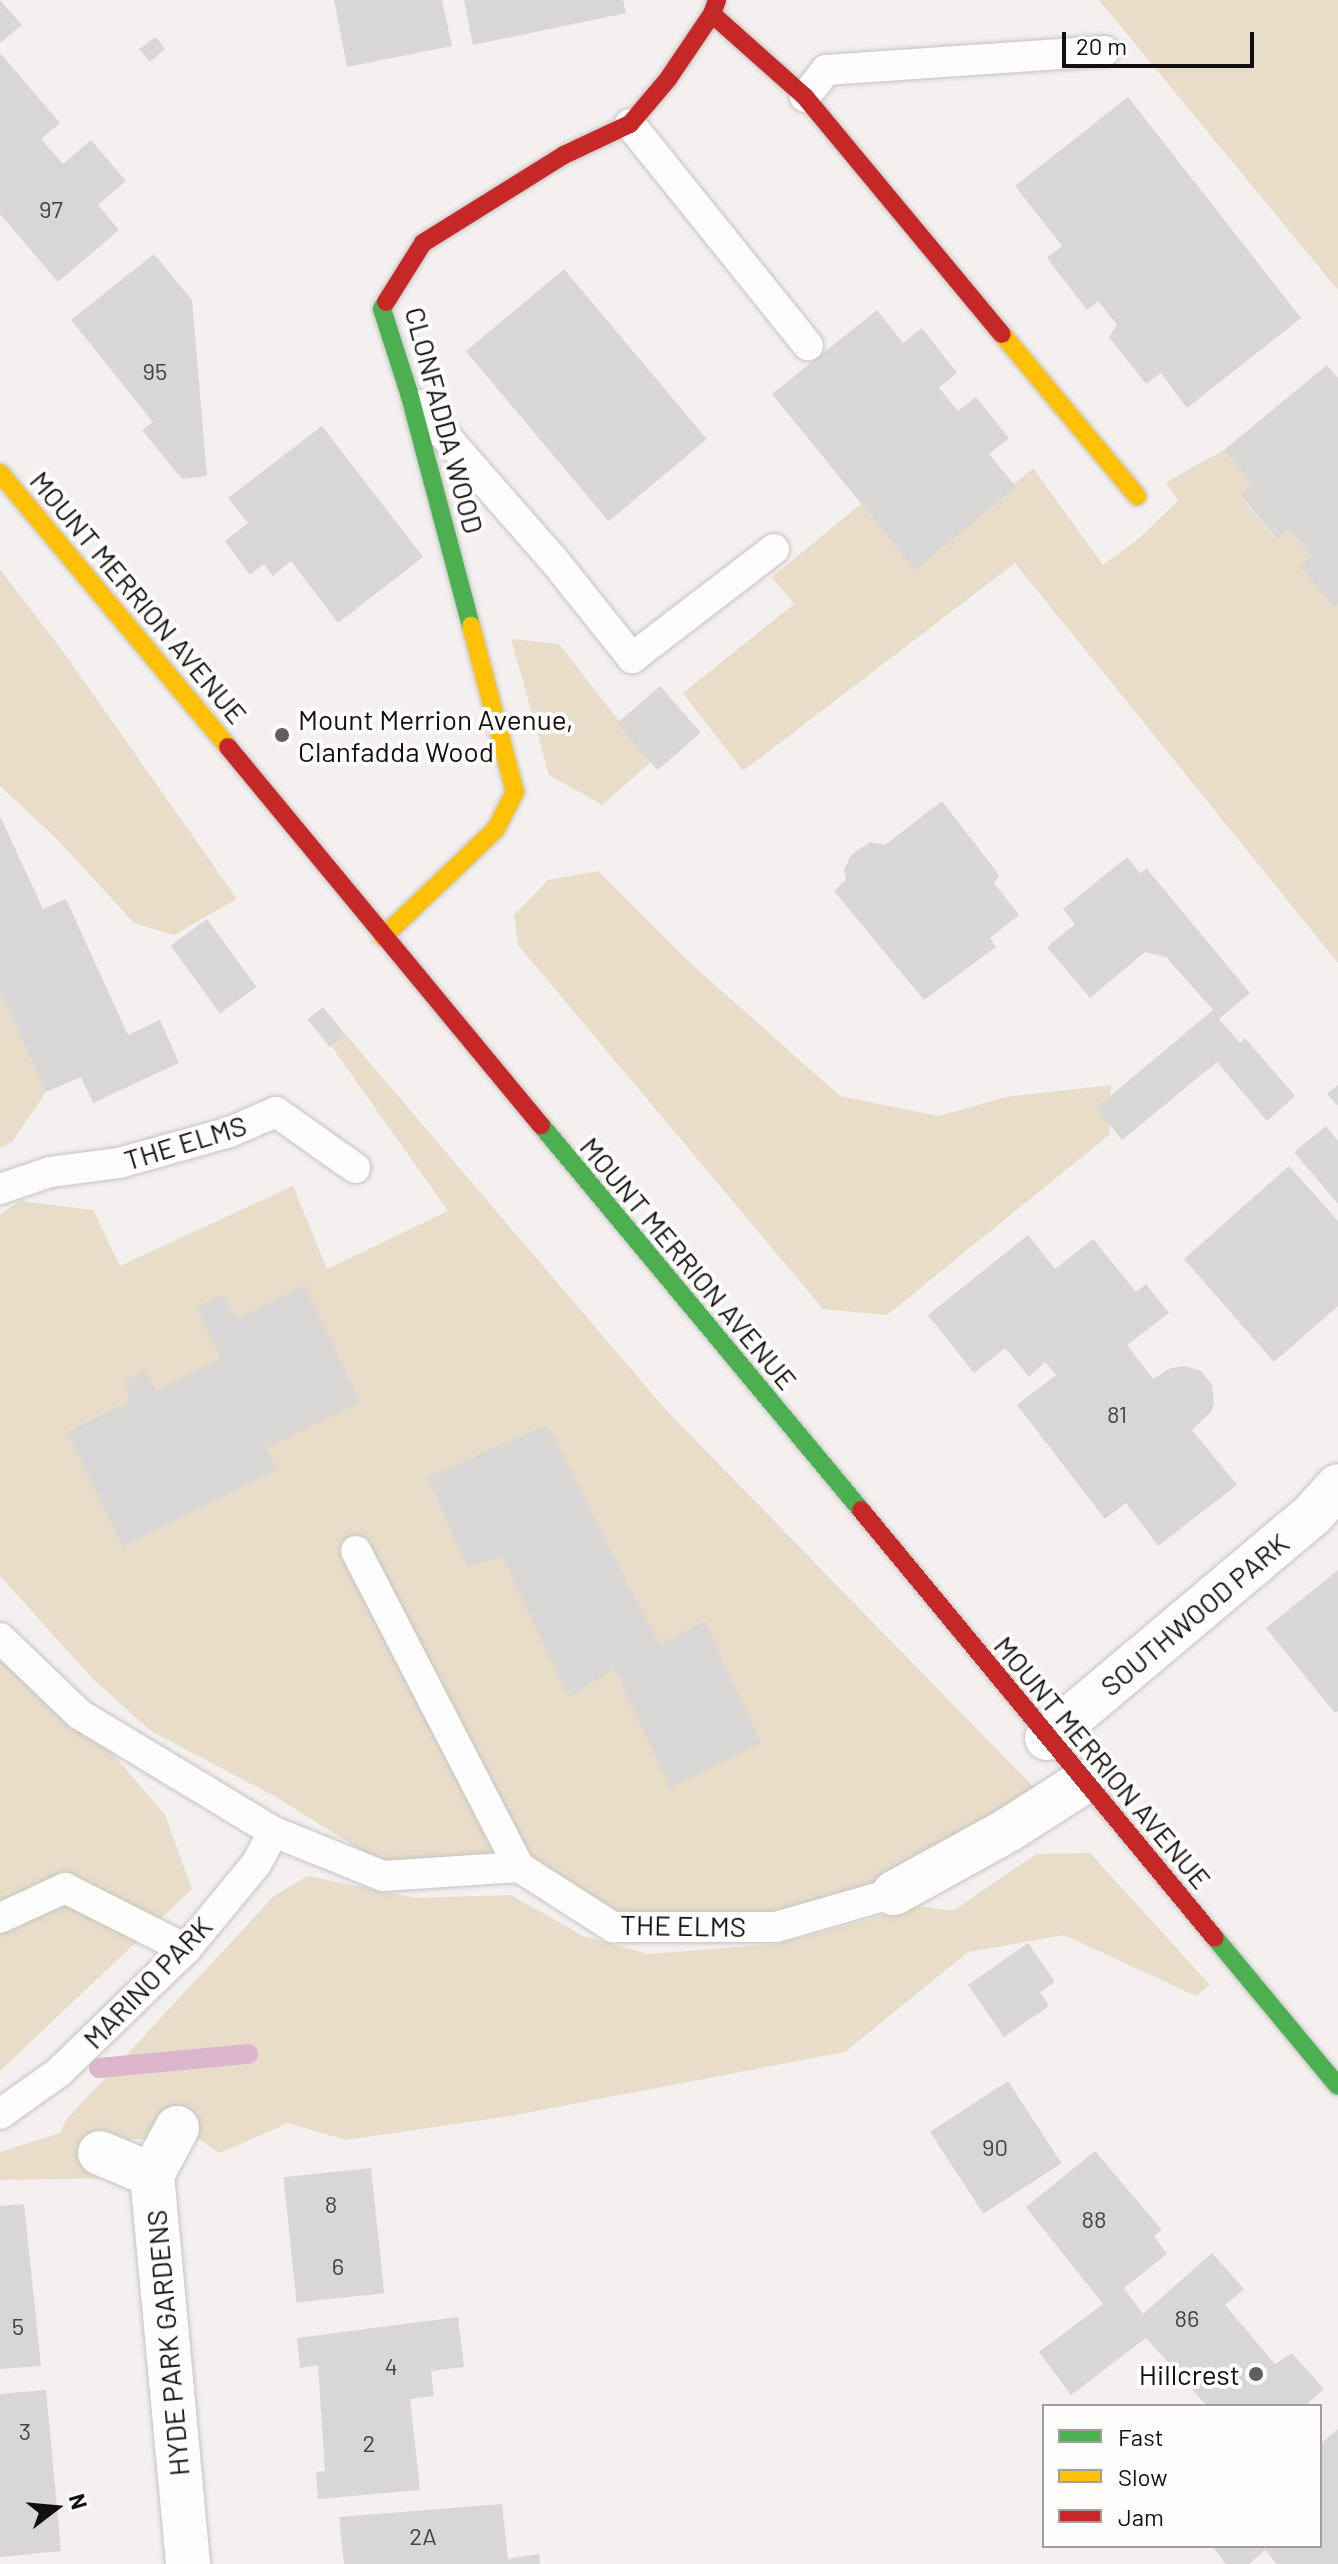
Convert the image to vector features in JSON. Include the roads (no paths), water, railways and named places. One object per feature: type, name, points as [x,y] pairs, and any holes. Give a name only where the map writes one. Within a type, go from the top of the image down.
[{"type":"main road","name":"CLONFADDA WOOD","points":[[383,937],[496,829],[515,792],[409,393],[382,309],[423,243],[564,155],[630,124],[668,79],[714,7],[805,97],[1137,496]]},
{"type":"main road","name":"MOUNT MERRION AVENUE","points":[[0,473],[1338,2086]]},
{"type":"street","name":"SOUTHWOOD PARK","points":[[1047,1738],[1311,1516],[1338,1486]]},
{"type":"street","name":"THE ELMS","points":[[894,1893],[1008,1830],[1083,1782]]},
{"type":"street","name":"HYDE PARK GARDENS","points":[[177,2128],[152,2175],[188,2564]]},
{"type":"street","points":[[100,2153],[152,2175]]},
{"type":"lane","points":[[805,97],[826,70],[1104,51]]},
{"type":"lane","points":[[630,124],[808,345]]},
{"type":"lane","points":[[409,393],[553,559],[632,658],[774,549]]},
{"type":"lane","name":"THE ELMS","points":[[0,1189],[50,1172],[119,1163],[230,1132],[276,1112],[355,1168]]},
{"type":"lane","points":[[0,1638],[79,1714],[274,1832],[383,1876],[519,1867],[356,1551]]},
{"type":"lane","name":"MARINO PARK","points":[[0,2114],[59,2072],[186,1949],[256,1864],[274,1832]]},
{"type":"lane","name":"THE ELMS","points":[[519,1867],[613,1927],[776,1927],[894,1893]]},
{"type":"lane","points":[[0,1918],[65,1888],[186,1949]]},
{"type":"waterway","points":[[99,2068],[248,2054]]},
{"type":"place","name":"Mount Merrion Avenue, Clanfadda Wood","points":[[282,735]]},
{"type":"place","name":"Hillcrest","points":[[1256,2374]]}]
